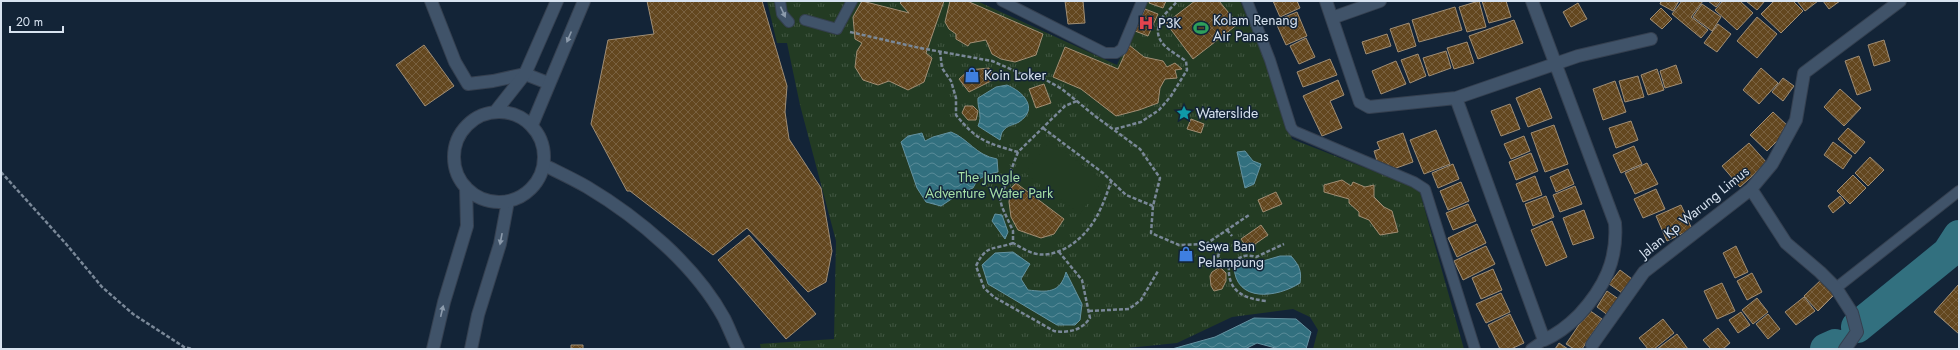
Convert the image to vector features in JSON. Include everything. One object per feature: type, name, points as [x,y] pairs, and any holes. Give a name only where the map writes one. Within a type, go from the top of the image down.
[{"type":"street","points":[[431,1],[455,62],[468,84],[493,81],[525,74],[548,84]]},
{"type":"street","points":[[495,112],[525,74],[558,1]]},
{"type":"street","points":[[532,125],[584,1]]},
{"type":"street","points":[[1326,1],[1362,104],[1372,107],[1456,98],[1555,63],[1651,39]]},
{"type":"street","points":[[1332,18],[1380,1]]},
{"type":"street","points":[[1456,98],[1544,340],[1555,336],[1568,326],[1587,306],[1603,285],[1611,266],[1616,236],[1615,223],[1532,1]]},
{"type":"street","name":"Jalan Kp Warung Limus","points":[[1592,345],[1644,272],[1751,189],[1772,164],[1796,120],[1803,75],[1900,1]]},
{"type":"street","points":[[495,112],[509,113],[522,118],[532,125],[543,145],[544,165],[539,178],[531,188],[521,196],[508,201],[485,199],[474,194],[466,187],[458,175],[454,161],[455,147],[461,134],[470,122],[482,115],[495,112]]},
{"type":"street","points":[[544,165],[587,187],[612,203],[669,249],[706,290],[724,318],[738,349]]},
{"type":"street","points":[[433,349],[444,302],[467,226],[466,187]]},
{"type":"street","points":[[1751,189],[1786,243],[1836,288],[1848,307],[1856,327],[1845,349]]},
{"type":"street","points":[[472,349],[478,316],[500,244],[508,201]]},
{"type":"lane","points":[[780,1],[782,14],[789,22]]},
{"type":"lane","points":[[805,20],[837,29],[852,1]]},
{"type":"lane","points":[[1002,1],[1111,55],[1122,49],[1142,1]]},
{"type":"lane","points":[[1247,1],[1270,60],[1291,127],[1294,131],[1414,182],[1425,189],[1474,349]]},
{"type":"lane","points":[[1836,288],[1959,191]]},
{"type":"lane","points":[[1531,349],[1544,340]]},
{"type":"path","points":[[1115,129],[1141,122],[1159,110],[1171,96],[1188,70],[1186,61],[1161,43],[1158,33],[1162,18],[1177,1]]},
{"type":"path","points":[[837,29],[894,43],[992,61],[1022,74],[1037,75],[1062,89],[1077,102],[1140,148],[1160,178],[1153,206],[1151,233],[1179,245],[1206,244],[1249,215]]},
{"type":"path","points":[[940,51],[942,68],[951,81],[956,98],[956,115],[970,132],[985,142],[1018,152]]},
{"type":"path","points":[[1013,243],[1013,230],[1002,207],[1000,199],[1018,152],[1065,106],[1077,102]]},
{"type":"path","points":[[1043,128],[1103,173],[1126,195],[1134,200],[1153,206]]},
{"type":"path","points":[[1,172],[67,244],[102,287],[133,314],[184,347],[192,349]]},
{"type":"path","points":[[1059,252],[1082,280],[1090,318],[1085,326],[1065,332],[1054,331],[994,296],[984,288],[976,266],[979,258],[984,252],[1013,243],[1032,253],[1050,255],[1059,252],[1077,241],[1089,229],[1099,213],[1111,182]]},
{"type":"path","points":[[1227,230],[1232,236]]},
{"type":"path","points":[[1267,301],[1252,300],[1239,294],[1228,276],[1229,266],[1238,258],[1248,254],[1256,257],[1284,244]]},
{"type":"path","points":[[1221,248],[1218,256],[1222,263],[1229,266]]},
{"type":"path","points":[[1089,310],[1129,309],[1141,300],[1158,271]]},
{"type":"green space","name":"The Jungle Adventure Water Park","points":[[767,1],[977,1],[1117,65],[1146,1],[1240,1],[1257,40],[1292,139],[1419,189],[1464,349],[1313,349],[1318,330],[1310,317],[1293,309],[1232,317],[1177,343],[1118,349],[761,349],[760,344],[834,339],[836,241],[800,105],[787,43],[777,43]]},
{"type":"green space","points":[[1050,141],[1103,180],[1080,214],[1025,173]]},
{"type":"water","points":[[1007,85],[1018,91],[1023,96],[1028,106],[1028,111],[1025,117],[1019,122],[1005,129],[1000,140],[978,126],[980,115],[978,98],[996,87]]},
{"type":"water","points":[[951,132],[983,154],[997,159],[998,172],[983,177],[977,181],[973,188],[962,192],[941,206],[926,202],[917,188],[901,142],[908,136],[922,133],[925,141]]},
{"type":"water","points":[[1245,151],[1253,161],[1261,164],[1254,184],[1245,188],[1237,152]]},
{"type":"water","points":[[995,214],[1002,215],[1008,232],[1005,239],[992,221]]},
{"type":"water","points":[[1013,252],[1030,264],[1021,279],[1028,290],[1052,290],[1060,284],[1066,272],[1082,304],[1080,320],[1075,325],[1057,325],[988,284],[982,265],[995,253]]},
{"type":"water","points":[[1280,256],[1291,256],[1296,262],[1301,275],[1300,283],[1280,292],[1259,294],[1249,292],[1236,278],[1234,266],[1242,259],[1256,263]]},
{"type":"water","points":[[1254,318],[1296,319],[1311,332],[1306,349],[1279,349],[1257,343],[1245,349],[1172,349],[1215,337]]},
{"type":"building","points":[[647,1],[762,1],[787,86],[785,112],[789,139],[821,188],[832,251],[826,282],[808,292],[747,228],[713,255],[630,191],[627,191],[591,124],[608,40],[654,34]]},
{"type":"building","points":[[862,1],[909,13],[900,3],[902,1],[944,1],[926,53],[932,58],[924,82],[908,90],[889,81],[878,85],[863,80],[855,67],[857,51],[862,43],[855,39],[853,17]]},
{"type":"building","points":[[950,1],[967,1],[1043,34],[1036,55],[1015,62],[1001,59],[992,54],[986,40],[970,43],[968,46],[956,39],[956,34],[949,29],[945,22]]},
{"type":"building","points":[[1065,1],[1083,1],[1085,23],[1068,24]]},
{"type":"building","points":[[1150,1],[1166,1],[1163,8],[1149,3]]},
{"type":"building","points":[[1195,1],[1219,1],[1238,24],[1193,59],[1166,23]]},
{"type":"building","points":[[1273,1],[1297,1],[1300,8],[1280,17]]},
{"type":"building","points":[[1479,1],[1486,27],[1467,32],[1459,7]]},
{"type":"building","points":[[1482,1],[1506,1],[1511,17],[1489,23]]},
{"type":"building","points":[[1661,1],[1679,1],[1673,11],[1660,4]]},
{"type":"building","points":[[1682,1],[1703,1],[1691,17],[1708,30],[1701,38],[1672,14]]},
{"type":"building","points":[[1708,1],[1721,1],[1716,7]]},
{"type":"building","points":[[1723,1],[1740,1],[1753,13],[1737,30],[1715,10]]},
{"type":"building","points":[[1746,1],[1765,1],[1757,10]]},
{"type":"building","points":[[1774,1],[1793,1],[1803,11],[1781,33],[1761,14]]},
{"type":"building","points":[[1797,1],[1818,1],[1805,11]]},
{"type":"building","points":[[1823,1],[1840,1],[1829,9]]},
{"type":"building","points":[[1578,3],[1587,19],[1571,27],[1563,12]]},
{"type":"building","points":[[1702,4],[1721,17],[1712,31],[1693,17]]},
{"type":"building","points":[[1455,7],[1462,30],[1419,42],[1412,20]]},
{"type":"building","points":[[1661,8],[1672,19],[1662,29],[1650,19]]},
{"type":"building","name":"P3K","points":[[1145,9],[1158,14],[1148,36],[1135,31]]},
{"type":"building","points":[[1297,12],[1307,36],[1286,45],[1275,21]]},
{"type":"building","points":[[1757,17],[1777,34],[1757,58],[1737,41]]},
{"type":"building","points":[[1514,20],[1523,43],[1478,59],[1469,36]]},
{"type":"building","points":[[1409,23],[1416,46],[1398,52],[1390,29]]},
{"type":"building","points":[[1718,24],[1731,34],[1717,52],[1704,43]]},
{"type":"building","points":[[1387,34],[1391,46],[1366,54],[1362,42]]},
{"type":"building","points":[[1306,38],[1315,57],[1299,64],[1290,46]]},
{"type":"building","points":[[1884,40],[1890,61],[1874,66],[1868,45]]},
{"type":"building","points":[[1467,42],[1474,63],[1454,69],[1447,48]]},
{"type":"building","points":[[424,45],[454,86],[425,106],[396,65]]},
{"type":"building","points":[[1129,45],[1144,57],[1163,61],[1167,67],[1175,63],[1182,69],[1175,70],[1177,78],[1165,79],[1160,88],[1158,103],[1116,116],[1081,89],[1053,77],[1065,47],[1118,69]]},
{"type":"building","points":[[1446,51],[1451,68],[1429,76],[1423,58]]},
{"type":"building","points":[[1418,54],[1426,76],[1410,83],[1401,60]]},
{"type":"building","points":[[1859,56],[1871,90],[1857,95],[1845,61]]},
{"type":"building","points":[[1330,59],[1337,75],[1303,87],[1297,72]]},
{"type":"building","points":[[1396,61],[1406,84],[1381,94],[1372,71]]},
{"type":"building","points":[[1676,65],[1682,83],[1665,88],[1660,71]]},
{"type":"building","points":[[989,68],[995,79],[969,92],[959,79],[969,70]]},
{"type":"building","points":[[1761,68],[1778,83],[1759,104],[1743,90]]},
{"type":"building","points":[[1657,69],[1664,90],[1648,95],[1641,75]]},
{"type":"building","points":[[1638,76],[1644,97],[1625,102],[1619,81]]},
{"type":"building","points":[[1783,78],[1794,86],[1783,101],[1772,92]]},
{"type":"building","points":[[1338,80],[1344,95],[1330,101],[1342,128],[1322,136],[1303,96]]},
{"type":"building","points":[[1615,81],[1626,112],[1603,120],[1593,89]]},
{"type":"building","points":[[1044,84],[1051,103],[1036,108],[1029,89]]},
{"type":"building","points":[[1540,88],[1552,118],[1528,127],[1516,98]]},
{"type":"building","points":[[1840,89],[1861,108],[1844,126],[1824,107]]},
{"type":"building","points":[[1510,104],[1520,129],[1501,136],[1491,111]]},
{"type":"building","points":[[965,106],[973,106],[978,111],[976,120],[968,120],[962,113]]},
{"type":"building","points":[[1773,112],[1790,128],[1767,151],[1750,135]]},
{"type":"building","points":[[1191,119],[1204,124],[1201,133],[1187,129]]},
{"type":"building","points":[[1631,121],[1638,140],[1616,148],[1609,128]]},
{"type":"building","points":[[1554,125],[1568,164],[1545,172],[1531,133]]},
{"type":"building","points":[[1848,128],[1865,142],[1855,154],[1838,139]]},
{"type":"building","points":[[1436,130],[1450,164],[1424,174],[1410,140]]},
{"type":"building","points":[[1403,133],[1413,162],[1388,171],[1379,167],[1374,151],[1380,149],[1377,142]]},
{"type":"building","points":[[1524,136],[1530,151],[1511,159],[1504,144]]},
{"type":"building","points":[[1833,142],[1852,156],[1843,169],[1824,155]]},
{"type":"building","points":[[1749,143],[1767,163],[1740,187],[1722,166]]},
{"type":"building","points":[[1634,146],[1642,164],[1621,173],[1613,155]]},
{"type":"building","points":[[1531,153],[1538,171],[1516,180],[1509,162]]},
{"type":"building","points":[[1870,157],[1884,170],[1868,186],[1855,173]]},
{"type":"building","points":[[1647,163],[1658,184],[1635,194],[1625,173]]},
{"type":"building","points":[[1453,164],[1459,179],[1438,188],[1432,173]]},
{"type":"building","points":[[1568,169],[1574,184],[1556,192],[1550,177]]},
{"type":"building","points":[[1853,175],[1866,188],[1850,204],[1837,191]]},
{"type":"building","points":[[1535,176],[1542,195],[1523,202],[1516,184]]},
{"type":"building","points":[[1342,180],[1351,186],[1353,182],[1365,187],[1374,185],[1374,197],[1384,207],[1392,211],[1398,232],[1380,235],[1369,220],[1359,216],[1359,212],[1349,203],[1349,199],[1324,192],[1324,185]]},
{"type":"building","points":[[1461,182],[1469,201],[1448,210],[1440,191]]},
{"type":"building","points":[[1016,183],[1064,219],[1054,234],[1041,238],[1018,230],[1011,217],[1009,202],[1011,188]]},
{"type":"building","points":[[1575,186],[1582,204],[1560,212],[1553,195]]},
{"type":"building","points":[[1656,189],[1665,209],[1643,218],[1634,199]]},
{"type":"building","points":[[1276,192],[1282,204],[1263,212],[1258,200]]},
{"type":"building","points":[[1546,196],[1554,217],[1533,226],[1525,204]]},
{"type":"building","points":[[1840,196],[1845,203],[1833,213],[1828,206]]},
{"type":"building","points":[[1468,204],[1476,221],[1453,230],[1446,213]]},
{"type":"building","points":[[1681,205],[1692,229],[1667,241],[1656,216]]},
{"type":"building","points":[[1584,210],[1594,238],[1573,245],[1563,218]]},
{"type":"building","points":[[1552,221],[1567,257],[1546,266],[1531,230]]},
{"type":"building","points":[[1477,224],[1486,243],[1457,257],[1448,238]]},
{"type":"building","points":[[1261,225],[1268,235],[1248,249],[1241,239]]},
{"type":"building","points":[[749,235],[816,314],[786,339],[718,260]]},
{"type":"building","points":[[1486,246],[1495,264],[1463,280],[1454,261]]},
{"type":"building","points":[[1736,246],[1748,272],[1735,278],[1723,253]]},
{"type":"building","points":[[1220,267],[1226,273],[1226,281],[1222,289],[1214,291],[1211,286],[1210,276],[1212,272]]},
{"type":"building","points":[[1493,269],[1502,290],[1481,299],[1472,278]]},
{"type":"building","points":[[1620,270],[1632,279],[1622,293],[1609,284]]},
{"type":"building","points":[[1752,273],[1762,292],[1747,300],[1737,281]]},
{"type":"building","points":[[1822,279],[1836,293],[1818,311],[1804,296]]},
{"type":"building","points":[[1722,283],[1735,311],[1717,319],[1704,291]]},
{"type":"building","points":[[1959,284],[1959,334],[1934,312]]},
{"type":"building","points":[[1607,291],[1620,300],[1609,316],[1597,307]]},
{"type":"building","points":[[1501,293],[1510,312],[1486,323],[1476,304]]},
{"type":"building","points":[[1804,297],[1815,311],[1796,325],[1785,312]]},
{"type":"building","points":[[1757,298],[1768,312],[1753,324],[1742,310]]},
{"type":"building","points":[[1589,310],[1602,319],[1582,349],[1574,349],[1566,344]]},
{"type":"building","points":[[1741,312],[1750,325],[1738,333],[1729,320]]},
{"type":"building","points":[[1510,314],[1524,343],[1511,349],[1500,349],[1488,325]]},
{"type":"building","points":[[1768,314],[1780,329],[1768,339],[1756,324]]},
{"type":"building","points":[[1663,319],[1674,333],[1654,349],[1648,349],[1639,338]]},
{"type":"building","points":[[1718,328],[1730,343],[1723,349],[1711,349],[1703,340]]},
{"type":"building","points":[[1677,334],[1688,349],[1657,349]]},
{"type":"building","points":[[1559,343],[1568,349],[1555,349]]},
{"type":"building","points":[[571,345],[583,345],[583,349],[571,349]]},
{"type":"waterway","points":[[1857,327],[1948,253],[1959,236]]},
{"type":"waterway","points":[[1826,349],[1835,345]]},
{"type":"place","name":"P3K","points":[[1146,23]]},
{"type":"place","name":"Kolam Renang Air Panas","points":[[1201,28]]},
{"type":"place","name":"Koin Loker","points":[[972,75]]},
{"type":"place","name":"Waterslide","points":[[1184,113]]},
{"type":"place","name":"Sewa Ban Pelampung","points":[[1186,254]]}]
